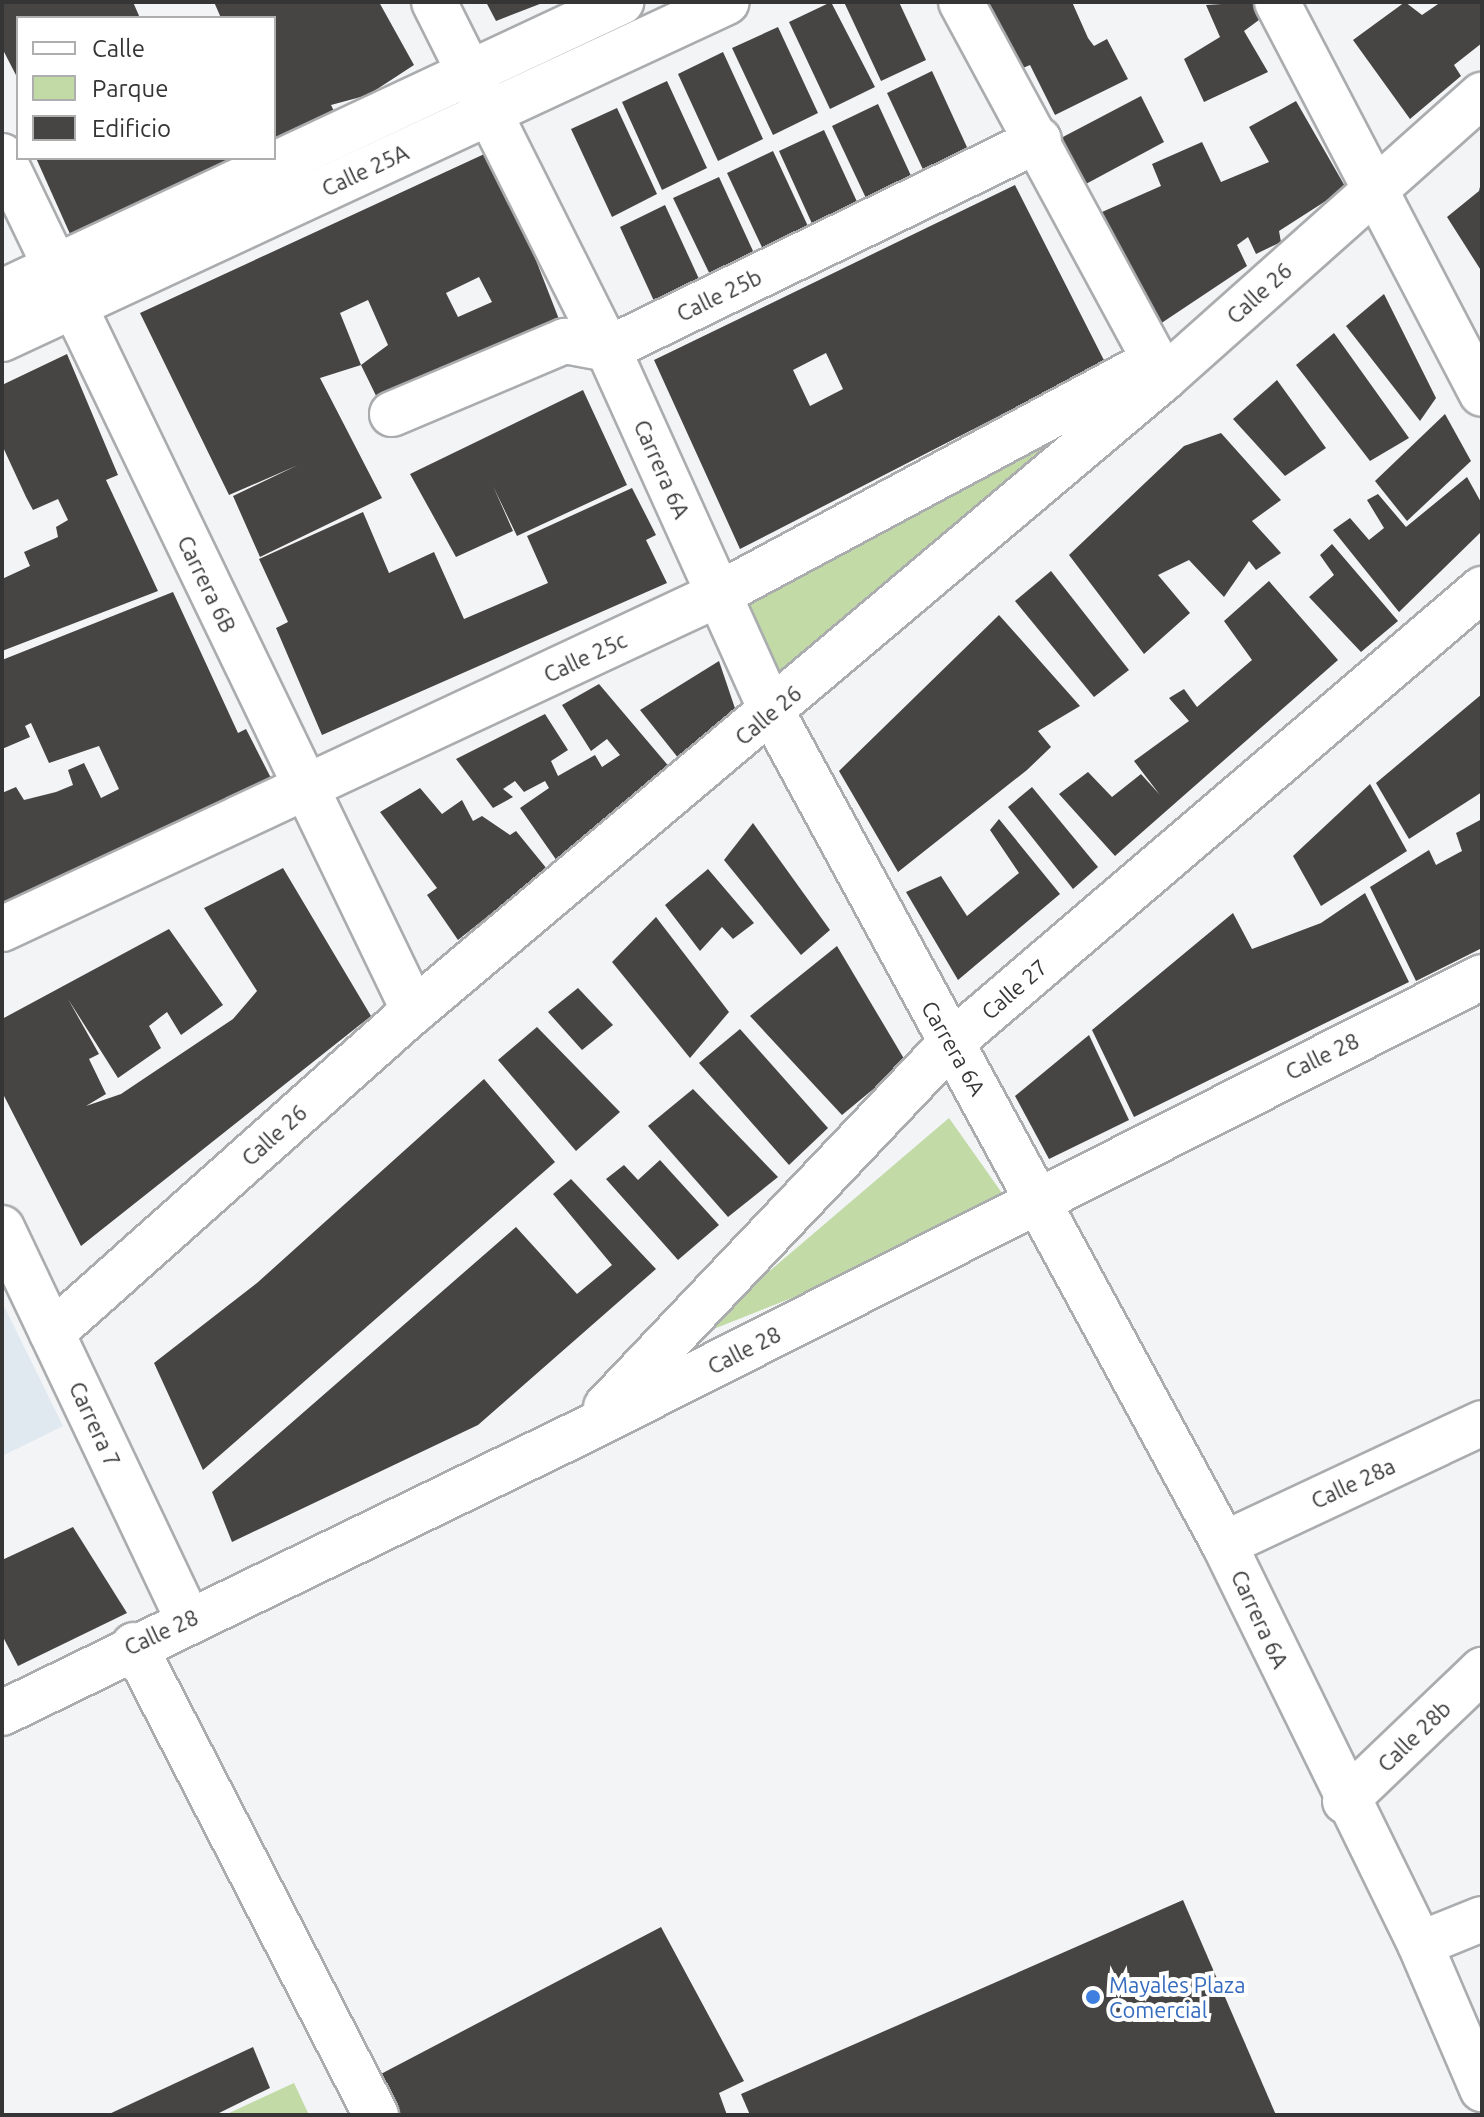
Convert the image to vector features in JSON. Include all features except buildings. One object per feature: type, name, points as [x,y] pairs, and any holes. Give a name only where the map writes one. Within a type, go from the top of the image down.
[{"type":"street","name":"Carrera 6A","points":[[434,2],[466,75],[608,349],[772,712],[951,1043],[1041,1201],[1224,1544],[1345,1801],[1420,1944],[1482,2089]]},
{"type":"street","name":"Calle 25A","points":[[2,339],[65,286],[466,75],[621,2]]},
{"type":"street","name":"Calle 25A","points":[[2,292],[65,286],[487,114],[727,2]]},
{"type":"street","points":[[961,2],[1039,140],[1160,369]]},
{"type":"street","points":[[1277,2],[1482,394]]},
{"type":"street","name":"Calle 26","points":[[52,1333],[414,1011],[772,712],[1160,369],[1375,190],[1482,95]]},
{"type":"street","name":"Calle 25b","points":[[608,349],[1039,140]]},
{"type":"street","name":"Carrera 6B","points":[[2,156],[414,1011]]},
{"type":"street","points":[[392,414],[565,341],[608,349]]},
{"type":"street","name":"Calle 25c","points":[[2,929],[719,594],[1160,369]]},
{"type":"street","name":"Calle 27","points":[[585,1430],[951,1043],[1482,589]]},
{"type":"street","name":"Calle 28","points":[[2,1713],[134,1645],[585,1430],[1482,977]]},
{"type":"street","name":"Carrera 7","points":[[2,1228],[188,1620]]},
{"type":"street","name":"Calle 28a","points":[[1224,1544],[1482,1423]]},
{"type":"street","points":[[134,1645],[376,2115]]},
{"type":"street","name":"Calle 28b","points":[[1345,1801],[1482,1670]]},
{"type":"street","points":[[1420,1944],[1482,1919]]},
{"type":"shaded area","points":[[2,1302],[63,1426],[2,1456]]},
{"type":"green space","points":[[1144,377],[780,683],[739,599]]},
{"type":"green space","points":[[949,1118],[1014,1210],[691,1338]]},
{"type":"green space","points":[[294,2083],[309,2115],[225,2115]]},
{"type":"place","name":"Mayales Plaza Comercial","points":[[1093,1997]]}]
